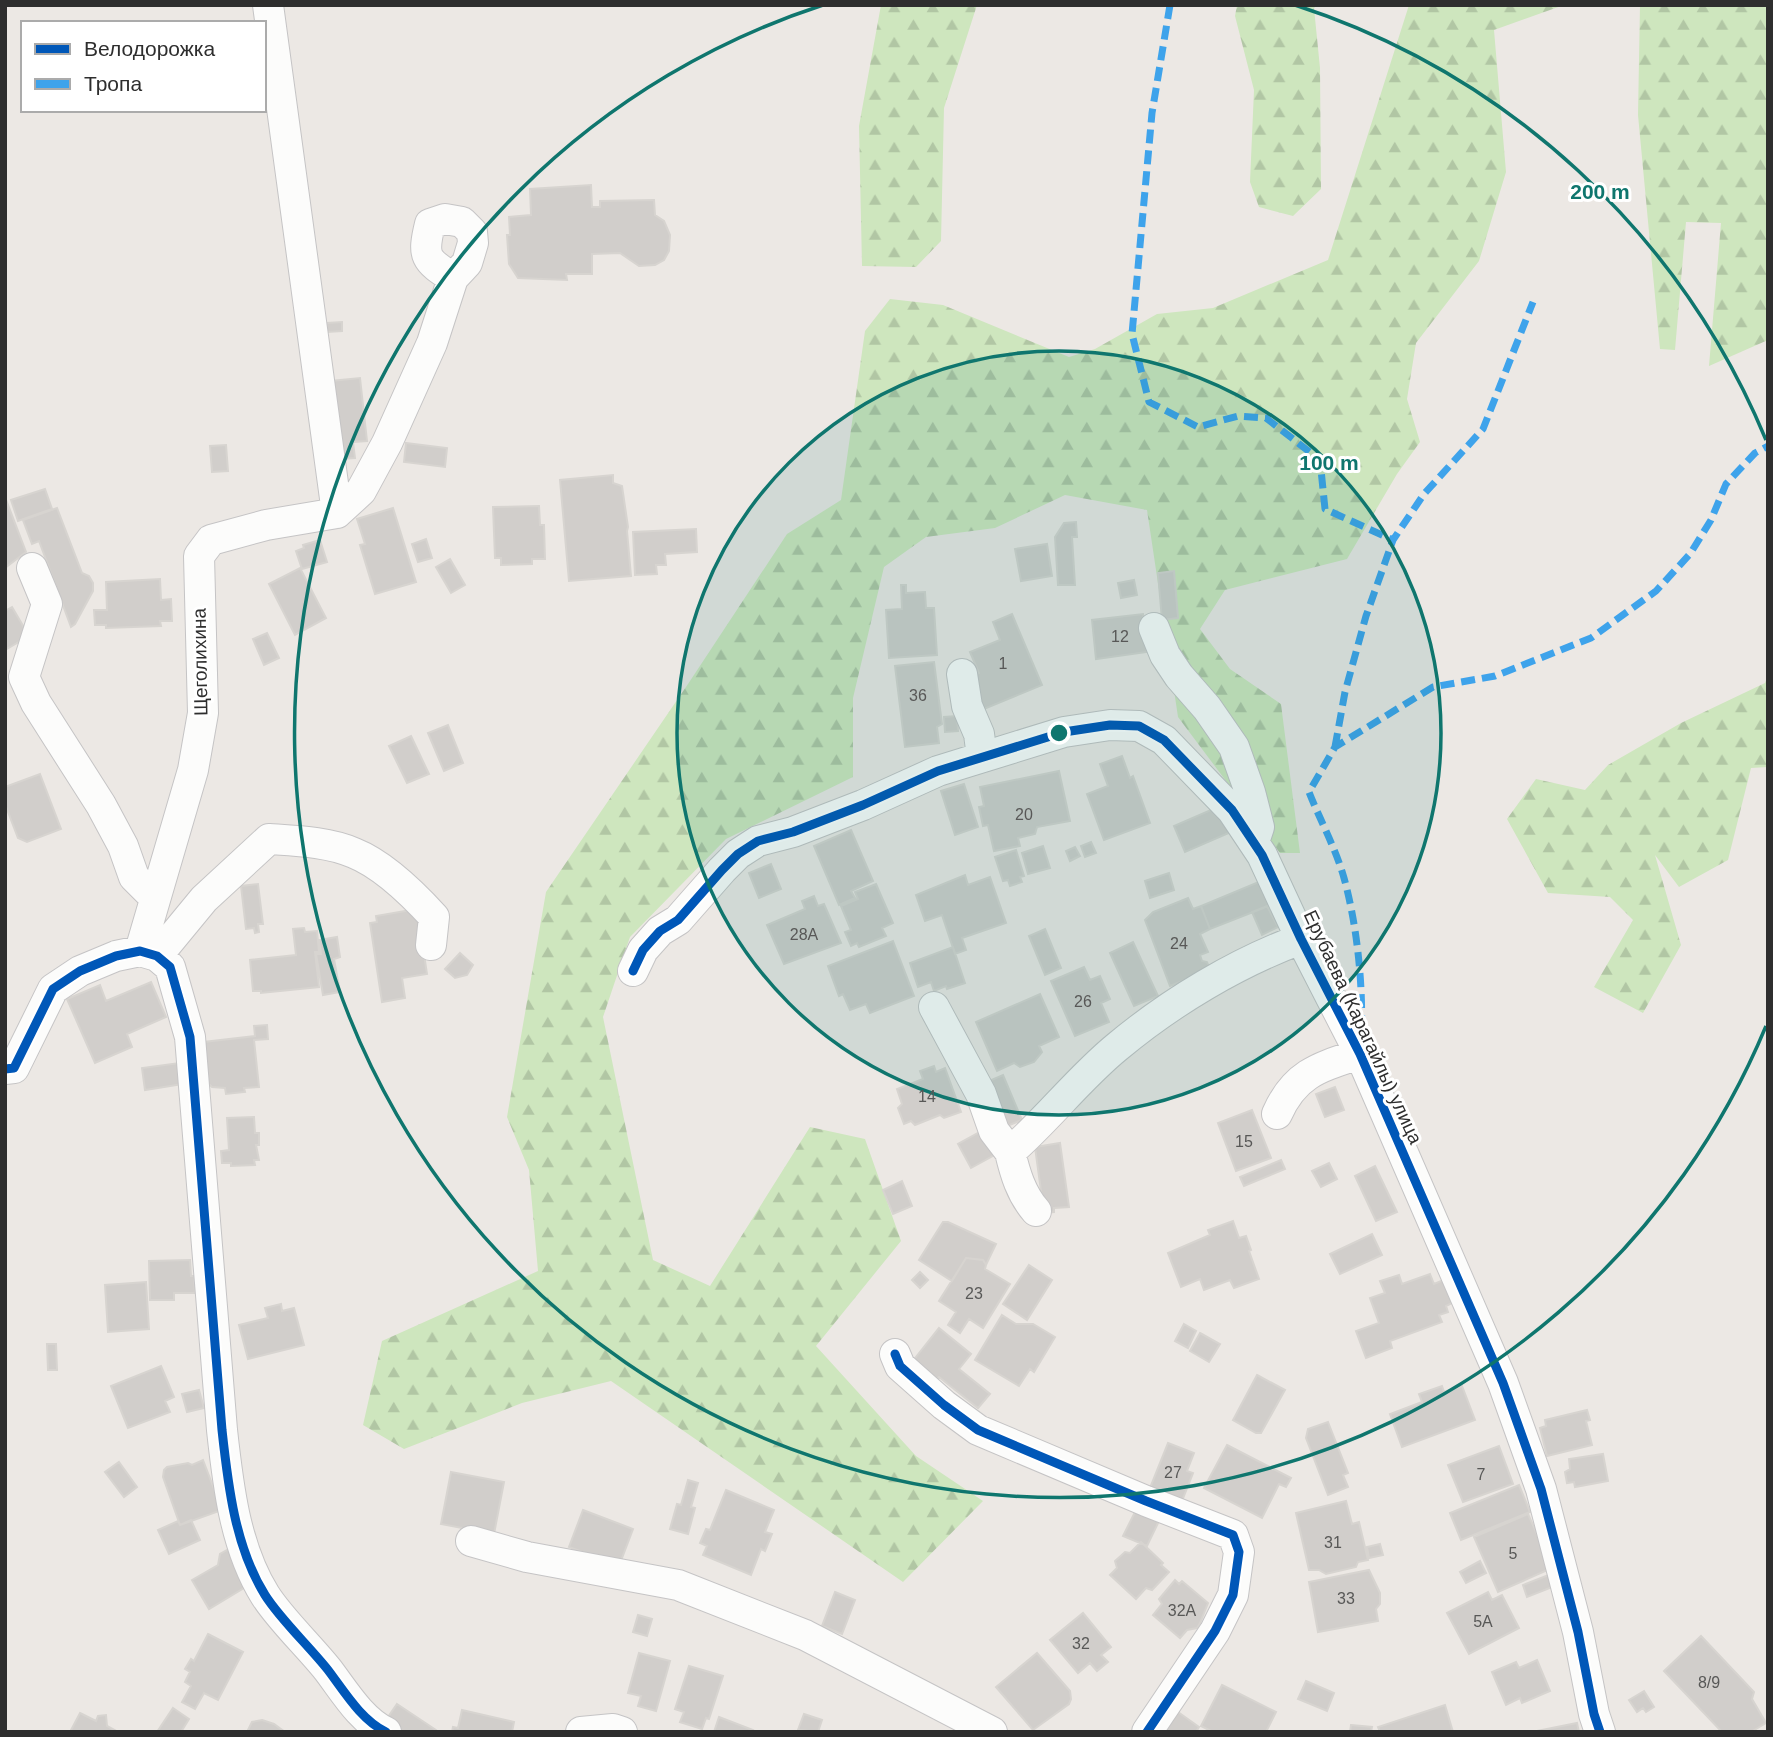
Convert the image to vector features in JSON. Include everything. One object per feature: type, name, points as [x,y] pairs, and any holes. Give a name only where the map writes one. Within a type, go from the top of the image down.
[{"type":"street","points":[[268,5],[337,513]]},
{"type":"street","points":[[337,513],[361,491],[387,443],[432,343],[453,278]]},
{"type":"street","name":"Щеголихина","points":[[149,953],[155,898],[193,770],[204,713],[198,556],[211,540],[266,525],[337,513]]},
{"type":"street","points":[[32,568],[47,604],[24,677],[36,703],[102,805],[123,846],[134,877],[155,898]]},
{"type":"street","points":[[1154,628],[1172,666],[1234,747],[1259,827],[1254,843]]},
{"type":"street","points":[[962,674],[967,706],[979,734],[982,757]]},
{"type":"street","name":"Ерубаева (Карагайлы) улица","points":[[633,971],[643,950],[660,931],[678,920],[738,854],[758,841],[793,832],[863,805],[938,771],[1063,732],[1110,725],[1139,726],[1164,740],[1232,810],[1254,843],[1288,906],[1301,939],[1360,1054],[1503,1383],[1529,1454],[1545,1503],[1578,1632],[1600,1732]]},
{"type":"street","points":[[149,953],[269,839],[316,842],[356,853],[405,886],[435,917],[431,945]]},
{"type":"street","points":[[1010,1152],[1116,1048],[1154,1020],[1217,979],[1279,947],[1301,939]]},
{"type":"street","points":[[5,1069],[14,1068],[53,989],[80,971],[116,956],[149,953],[170,967],[190,1037],[228,1486],[246,1555],[266,1596],[353,1703],[386,1732]]},
{"type":"street","points":[[934,1007],[981,1094],[994,1131],[1010,1152],[1014,1172],[1027,1202],[1035,1211]]},
{"type":"street","points":[[1277,1114],[1285,1095],[1302,1077],[1360,1054]]},
{"type":"street","points":[[895,1354],[900,1366],[944,1405],[978,1430],[1135,1497],[1233,1535],[1240,1552],[1233,1595],[1215,1632],[1147,1732]]},
{"type":"street","points":[[471,1541],[527,1557],[678,1585],[805,1635],[992,1732]]},
{"type":"street","points":[[582,1732],[613,1729],[622,1732]]},
{"type":"green space","points":[[881,5],[977,5],[944,108],[941,241],[916,267],[862,266],[859,126]]},
{"type":"green space","points":[[1237,5],[1316,5],[1314,8],[1320,68],[1321,189],[1293,216],[1259,207],[1250,182],[1254,90],[1235,16]]},
{"type":"green space","points":[[1409,5],[1564,5],[1494,30],[1506,172],[1479,261],[1416,343],[1407,399],[1420,442],[1397,474],[1347,559],[1225,590],[1200,629],[1230,669],[1281,704],[1300,853],[1280,853],[1178,717],[1147,510],[1065,495],[995,528],[926,537],[884,567],[853,698],[853,777],[726,839],[630,937],[603,1017],[653,1260],[710,1286],[810,1127],[865,1139],[901,1241],[816,1346],[916,1456],[983,1501],[903,1582],[611,1381],[522,1403],[404,1449],[363,1425],[382,1341],[538,1271],[529,1170],[507,1117],[546,892],[787,534],[841,500],[865,331],[890,299],[943,305],[1069,357],[1095,349],[1157,314],[1213,308],[1328,260]]},
{"type":"green space","points":[[1640,5],[1768,5],[1768,340],[1709,366],[1721,223],[1686,222],[1675,350],[1660,349],[1638,115]]},
{"type":"green space","points":[[1768,675],[1768,767],[1751,768],[1728,860],[1679,887],[1655,855],[1681,945],[1643,1013],[1594,987],[1633,920],[1610,897],[1548,893],[1507,819],[1536,779],[1585,790],[1608,765],[1681,723],[1765,683]]},
{"type":"building","points":[[591,185],[592,207],[600,207],[600,201],[654,200],[655,215],[664,221],[670,235],[669,251],[664,260],[655,265],[639,266],[620,253],[592,254],[592,274],[566,274],[567,280],[518,278],[509,264],[509,217],[531,215],[530,189]]},
{"type":"building","points":[[342,322],[342,331],[327,332],[327,323]]},
{"type":"building","points":[[360,378],[367,441],[353,442],[355,458],[340,459],[331,381]]},
{"type":"building","points":[[406,443],[447,448],[445,467],[404,462]]},
{"type":"building","points":[[226,445],[228,471],[212,472],[210,446]]},
{"type":"building","points":[[613,475],[613,483],[622,486],[631,576],[569,581],[560,480]]},
{"type":"building","points":[[45,489],[52,509],[18,521],[11,500]]},
{"type":"building","points":[[5,497],[26,552],[5,568]]},
{"type":"building","points":[[539,506],[540,525],[544,525],[545,559],[532,559],[532,564],[501,565],[501,558],[495,558],[493,507]]},
{"type":"building","points":[[57,508],[82,573],[89,576],[93,583],[93,591],[71,627],[39,541],[32,544],[23,520]]},
{"type":"building","points":[[393,508],[416,582],[375,594],[360,545],[365,544],[357,519]]},
{"type":"building","points":[[1076,522],[1077,537],[1072,537],[1075,585],[1058,585],[1055,537],[1064,523]]},
{"type":"building","points":[[696,529],[697,552],[665,554],[666,565],[656,565],[657,574],[635,575],[633,532]]},
{"type":"building","points":[[426,539],[432,558],[418,562],[412,544]]},
{"type":"building","points":[[320,540],[327,562],[302,569],[296,551],[304,548],[303,545]]},
{"type":"building","points":[[1047,544],[1052,576],[1021,581],[1015,549]]},
{"type":"building","points":[[450,559],[465,585],[451,593],[436,567]]},
{"type":"building","points":[[300,568],[326,618],[295,635],[269,584]]},
{"type":"building","points":[[1174,571],[1178,618],[1162,620],[1158,573]]},
{"type":"building","points":[[160,579],[161,600],[171,599],[172,621],[160,621],[161,626],[106,628],[106,625],[95,625],[94,610],[107,610],[106,582]]},
{"type":"building","points":[[1134,580],[1137,595],[1121,598],[1118,583]]},
{"type":"building","points":[[901,585],[906,585],[906,593],[925,592],[926,608],[934,608],[937,655],[889,658],[886,610],[902,609]]},
{"type":"building","points":[[12,607],[29,636],[5,650],[5,611]]},
{"type":"building","points":[[1012,614],[1042,685],[984,709],[970,677],[979,673],[970,652],[1000,640],[993,622]]},
{"type":"building","points":[[1143,614],[1147,652],[1096,659],[1092,620]]},
{"type":"building","points":[[267,633],[279,658],[264,665],[253,639]]},
{"type":"building","points":[[934,662],[942,724],[937,727],[939,743],[905,747],[895,666]]},
{"type":"building","points":[[957,716],[958,731],[945,732],[944,717]]},
{"type":"building","points":[[448,725],[463,763],[444,771],[428,733]]},
{"type":"building","points":[[411,736],[429,774],[407,783],[389,746]]},
{"type":"building","points":[[1122,756],[1130,778],[1133,776],[1150,823],[1104,840],[1087,794],[1108,786],[1100,764]]},
{"type":"building","points":[[1059,771],[1070,821],[1037,827],[1035,834],[1018,838],[1020,846],[994,851],[988,825],[983,826],[979,807],[984,806],[980,787]]},
{"type":"building","points":[[40,774],[61,829],[27,842],[18,838],[5,804],[5,787]]},
{"type":"building","points":[[964,784],[978,827],[955,835],[941,791]]},
{"type":"building","points":[[1220,806],[1231,832],[1185,852],[1174,826]]},
{"type":"building","points":[[851,830],[873,881],[851,891],[855,898],[839,905],[814,846]]},
{"type":"building","points":[[1091,842],[1096,853],[1085,857],[1081,846]]},
{"type":"building","points":[[1043,846],[1050,868],[1028,874],[1022,853]]},
{"type":"building","points":[[1075,847],[1080,856],[1070,861],[1066,851]]},
{"type":"building","points":[[1016,850],[1024,876],[1020,877],[1022,882],[1010,886],[1008,880],[1003,881],[995,857]]},
{"type":"building","points":[[771,864],[781,889],[759,898],[749,873]]},
{"type":"building","points":[[1169,873],[1174,890],[1150,898],[1145,881]]},
{"type":"building","points":[[965,875],[968,885],[990,877],[1006,923],[962,938],[966,950],[955,954],[942,915],[925,921],[916,895]]},
{"type":"building","points":[[1261,881],[1271,905],[1210,929],[1201,906]]},
{"type":"building","points":[[258,884],[263,924],[258,924],[259,932],[255,933],[254,928],[246,929],[241,886]]},
{"type":"building","points":[[876,884],[893,923],[882,928],[886,936],[859,947],[857,943],[851,946],[845,932],[851,930],[841,906],[858,899],[855,892]]},
{"type":"building","points":[[814,896],[818,906],[824,904],[841,943],[784,964],[767,925],[805,909],[802,901]]},
{"type":"building","points":[[1188,898],[1193,909],[1201,906],[1210,929],[1200,934],[1208,952],[1200,955],[1210,970],[1170,986],[1145,920],[1153,912]]},
{"type":"building","points":[[1267,906],[1278,927],[1262,935],[1252,912]]},
{"type":"building","points":[[417,909],[427,974],[402,978],[405,998],[382,1002],[370,923],[377,922],[376,916]]},
{"type":"building","points":[[304,928],[305,932],[317,931],[319,952],[315,952],[319,987],[261,993],[253,991],[250,960],[296,955],[293,929]]},
{"type":"building","points":[[1045,929],[1061,968],[1045,975],[1029,936]]},
{"type":"building","points":[[337,937],[340,957],[334,959],[340,992],[323,995],[316,954],[321,954],[319,940]]},
{"type":"building","points":[[893,941],[914,996],[870,1013],[866,1004],[850,1010],[843,994],[839,996],[828,966]]},
{"type":"building","points":[[1133,942],[1158,996],[1134,1006],[1110,953]]},
{"type":"building","points":[[953,947],[965,983],[934,991],[931,982],[918,987],[910,963]]},
{"type":"building","points":[[460,953],[473,965],[467,975],[455,978],[445,969]]},
{"type":"building","points":[[1084,967],[1090,980],[1100,976],[1110,999],[1101,1003],[1109,1022],[1075,1036],[1051,981]]},
{"type":"building","points":[[151,982],[166,1017],[127,1034],[132,1047],[95,1063],[67,999],[100,985],[106,1001]]},
{"type":"building","points":[[1040,994],[1059,1037],[1039,1046],[1042,1052],[1034,1062],[1020,1067],[1014,1063],[997,1071],[976,1022]]},
{"type":"building","points":[[267,1025],[268,1039],[254,1040],[259,1087],[244,1088],[245,1092],[226,1094],[225,1088],[212,1087],[208,1083],[204,1042],[255,1036],[254,1026]]},
{"type":"building","points":[[179,1063],[183,1084],[145,1090],[142,1068]]},
{"type":"building","points":[[934,1066],[936,1072],[945,1068],[961,1112],[944,1118],[940,1115],[915,1125],[911,1121],[904,1124],[898,1108],[902,1104],[897,1089],[923,1079],[920,1071]]},
{"type":"building","points":[[1003,1075],[1022,1120],[1007,1126],[989,1081]]},
{"type":"building","points":[[1335,1087],[1344,1110],[1325,1117],[1316,1094]]},
{"type":"building","points":[[1252,1110],[1271,1158],[1236,1171],[1218,1123]]},
{"type":"building","points":[[254,1117],[255,1133],[259,1133],[259,1145],[256,1145],[259,1160],[254,1160],[255,1165],[231,1166],[231,1163],[222,1163],[221,1151],[229,1150],[227,1118]]},
{"type":"building","points":[[985,1129],[998,1153],[971,1168],[958,1144]]},
{"type":"building","points":[[1060,1143],[1069,1207],[1054,1208],[1054,1212],[1044,1213],[1035,1147]]},
{"type":"building","points":[[1281,1160],[1285,1169],[1244,1186],[1240,1177]]},
{"type":"building","points":[[1329,1163],[1337,1179],[1321,1187],[1312,1171]]},
{"type":"building","points":[[1375,1166],[1397,1212],[1376,1221],[1355,1176]]},
{"type":"building","points":[[902,1181],[912,1206],[893,1214],[883,1190]]},
{"type":"building","points":[[1233,1221],[1239,1238],[1246,1236],[1259,1279],[1234,1288],[1230,1280],[1204,1290],[1200,1279],[1181,1287],[1168,1253],[1210,1235],[1208,1230]]},
{"type":"building","points":[[943,1222],[996,1244],[986,1265],[983,1260],[966,1258],[952,1281],[919,1260]]},
{"type":"building","points":[[1372,1234],[1382,1255],[1340,1274],[1330,1254]]},
{"type":"building","points":[[966,1258],[983,1260],[985,1269],[1010,1284],[983,1328],[969,1319],[960,1333],[948,1325],[956,1312],[939,1301]]},
{"type":"building","points":[[190,1260],[195,1293],[174,1293],[174,1300],[150,1300],[149,1261]]},
{"type":"building","points":[[1029,1265],[1052,1280],[1027,1320],[1003,1304]]},
{"type":"building","points":[[920,1272],[928,1280],[920,1288],[912,1280]]},
{"type":"building","points":[[1430,1274],[1434,1284],[1446,1279],[1454,1302],[1446,1306],[1448,1312],[1439,1315],[1442,1322],[1390,1341],[1392,1348],[1366,1358],[1356,1331],[1379,1323],[1370,1298],[1385,1293],[1380,1281],[1399,1275],[1402,1284]]},
{"type":"building","points":[[146,1282],[149,1329],[108,1332],[105,1285]]},
{"type":"building","points":[[281,1304],[282,1311],[294,1308],[304,1345],[248,1359],[239,1325],[268,1318],[265,1308]]},
{"type":"building","points":[[1002,1315],[1016,1324],[1033,1324],[1055,1337],[1034,1372],[1030,1369],[1019,1386],[975,1360]]},
{"type":"building","points":[[1184,1324],[1196,1331],[1188,1348],[1175,1341]]},
{"type":"building","points":[[939,1328],[971,1354],[959,1369],[990,1394],[978,1408],[939,1377],[936,1380],[912,1362]]},
{"type":"building","points":[[1200,1333],[1220,1344],[1209,1362],[1190,1351]]},
{"type":"building","points":[[47,1344],[56,1344],[57,1370],[48,1370]]},
{"type":"building","points":[[161,1366],[174,1397],[165,1401],[170,1412],[128,1428],[111,1386]]},
{"type":"building","points":[[1257,1375],[1285,1390],[1261,1433],[1256,1433],[1233,1420]]},
{"type":"building","points":[[1442,1386],[1444,1392],[1462,1386],[1475,1420],[1402,1447],[1390,1414],[1422,1402],[1419,1394]]},
{"type":"building","points":[[199,1390],[204,1408],[187,1412],[182,1394]]},
{"type":"building","points":[[1587,1410],[1590,1420],[1586,1421],[1592,1445],[1547,1456],[1540,1428],[1546,1426],[1545,1420]]},
{"type":"building","points":[[1328,1422],[1348,1473],[1343,1475],[1348,1487],[1328,1495],[1306,1438],[1308,1429]]},
{"type":"building","points":[[1168,1443],[1194,1453],[1187,1471],[1193,1473],[1182,1501],[1150,1488]]},
{"type":"building","points":[[1227,1445],[1291,1478],[1286,1487],[1279,1484],[1262,1518],[1204,1488]]},
{"type":"building","points":[[1499,1446],[1513,1484],[1463,1502],[1448,1465]]},
{"type":"building","points":[[1603,1454],[1608,1481],[1575,1487],[1574,1482],[1567,1483],[1565,1472],[1570,1469],[1569,1459]]},
{"type":"building","points":[[203,1460],[222,1510],[180,1525],[163,1477],[164,1470],[167,1467],[188,1463],[192,1465]]},
{"type":"building","points":[[119,1462],[137,1487],[124,1497],[105,1472]]},
{"type":"building","points":[[451,1472],[504,1482],[494,1534],[441,1524]]},
{"type":"building","points":[[688,1480],[698,1483],[691,1507],[695,1508],[688,1534],[670,1529]]},
{"type":"building","points":[[1519,1485],[1530,1512],[1461,1540],[1450,1513]]},
{"type":"building","points":[[726,1490],[774,1510],[765,1532],[772,1534],[765,1551],[761,1549],[751,1575],[703,1555],[707,1546],[700,1543],[706,1529],[710,1530]]},
{"type":"building","points":[[1346,1501],[1352,1524],[1359,1522],[1368,1560],[1358,1562],[1356,1567],[1326,1574],[1319,1570],[1309,1570],[1296,1513]]},
{"type":"building","points":[[583,1510],[633,1529],[619,1566],[569,1547]]},
{"type":"building","points":[[1136,1510],[1159,1521],[1147,1546],[1123,1536]]},
{"type":"building","points":[[1528,1514],[1552,1568],[1498,1592],[1474,1537]]},
{"type":"building","points":[[191,1520],[200,1540],[169,1554],[158,1530],[178,1521],[180,1525]]},
{"type":"building","points":[[1141,1542],[1169,1572],[1152,1590],[1146,1588],[1136,1599],[1110,1575],[1117,1568],[1115,1561],[1125,1552],[1130,1553]]},
{"type":"building","points":[[1380,1544],[1383,1555],[1369,1558],[1367,1547]]},
{"type":"building","points":[[227,1550],[235,1551],[254,1582],[209,1609],[192,1580],[218,1565],[220,1554]]},
{"type":"building","points":[[1480,1561],[1486,1573],[1466,1583],[1460,1572]]},
{"type":"building","points":[[1369,1570],[1380,1593],[1380,1604],[1376,1609],[1378,1621],[1318,1632],[1309,1582]]},
{"type":"building","points":[[1551,1574],[1555,1586],[1527,1597],[1523,1585]]},
{"type":"building","points":[[1175,1580],[1179,1584],[1182,1581],[1208,1603],[1197,1628],[1187,1630],[1180,1638],[1153,1615],[1162,1604],[1159,1599]]},
{"type":"building","points":[[835,1592],[855,1600],[842,1634],[822,1626]]},
{"type":"building","points":[[1488,1592],[1492,1600],[1502,1595],[1519,1628],[1469,1654],[1447,1613]]},
{"type":"building","points":[[1083,1613],[1111,1647],[1101,1655],[1108,1662],[1097,1671],[1090,1663],[1078,1673],[1050,1640]]},
{"type":"building","points":[[638,1615],[652,1619],[647,1636],[633,1632]]},
{"type":"building","points":[[208,1634],[243,1652],[218,1700],[204,1693],[195,1709],[182,1702],[191,1686],[185,1682],[190,1672],[185,1669],[191,1659],[194,1661]]},
{"type":"building","points":[[1701,1636],[1754,1692],[1752,1699],[1766,1723],[1751,1732],[1722,1732],[1664,1671]]},
{"type":"building","points":[[639,1653],[670,1661],[656,1711],[638,1706],[641,1696],[628,1693]]},
{"type":"building","points":[[1037,1653],[1070,1691],[1071,1699],[1069,1704],[1033,1730],[996,1687]]},
{"type":"building","points":[[1537,1660],[1550,1691],[1522,1703],[1520,1698],[1506,1705],[1492,1672],[1516,1662],[1519,1668]]},
{"type":"building","points":[[689,1666],[723,1676],[709,1719],[706,1718],[702,1729],[680,1722],[684,1712],[675,1709]]},
{"type":"building","points":[[1306,1681],[1334,1693],[1327,1711],[1298,1699]]},
{"type":"building","points":[[1222,1685],[1276,1712],[1266,1732],[1213,1732],[1201,1726]]},
{"type":"building","points":[[1644,1691],[1654,1707],[1646,1712],[1643,1708],[1637,1712],[1629,1700]]},
{"type":"building","points":[[397,1704],[436,1730],[435,1732],[404,1732],[386,1720]]},
{"type":"building","points":[[1445,1705],[1453,1732],[1380,1732],[1378,1727]]},
{"type":"building","points":[[173,1708],[189,1719],[181,1732],[157,1732]]},
{"type":"building","points":[[462,1710],[514,1722],[512,1732],[452,1732],[453,1727],[458,1728]]},
{"type":"building","points":[[1178,1712],[1199,1727],[1196,1732],[1164,1732]]},
{"type":"building","points":[[80,1713],[96,1721],[98,1716],[106,1715],[107,1726],[118,1732],[70,1732]]},
{"type":"building","points":[[804,1714],[822,1720],[818,1732],[798,1730]]},
{"type":"building","points":[[719,1717],[753,1730],[714,1732]]},
{"type":"building","points":[[262,1720],[285,1732],[247,1732],[252,1722]]},
{"type":"building","points":[[1577,1723],[1579,1732],[1532,1732]]},
{"type":"building","points":[[1351,1725],[1372,1727],[1371,1732],[1350,1732]]},
{"type":"marked path","points":[[1170,5],[1152,113],[1132,334],[1149,402],[1198,427],[1238,416],[1266,418],[1320,460],[1325,509],[1393,540]]},
{"type":"marked path","points":[[1335,747],[1345,692],[1366,616],[1393,540],[1424,494],[1483,429],[1533,302]]},
{"type":"marked path","points":[[1360,1050],[1361,986],[1349,898],[1341,867],[1309,792],[1335,747],[1433,687],[1495,676],[1591,638],[1656,591],[1690,554],[1711,520],[1726,484],[1755,453],[1768,446]]},
{"type":"cycle path","points":[[633,971],[643,950],[660,931],[678,920],[738,854],[758,841],[793,832],[863,805],[938,771],[1064,732],[1110,725],[1139,726],[1164,740],[1232,810],[1262,855],[1301,939],[1360,1054],[1503,1383],[1541,1489],[1578,1632],[1600,1732]]},
{"type":"cycle path","points":[[5,1069],[14,1068],[53,989],[80,971],[116,956],[140,951],[157,956],[170,967],[190,1037],[222,1430],[234,1515],[246,1557],[271,1604],[361,1713],[386,1732]]},
{"type":"cycle path","points":[[895,1354],[900,1366],[944,1405],[978,1430],[1233,1535],[1239,1552],[1233,1595],[1215,1631],[1147,1732]]}]
